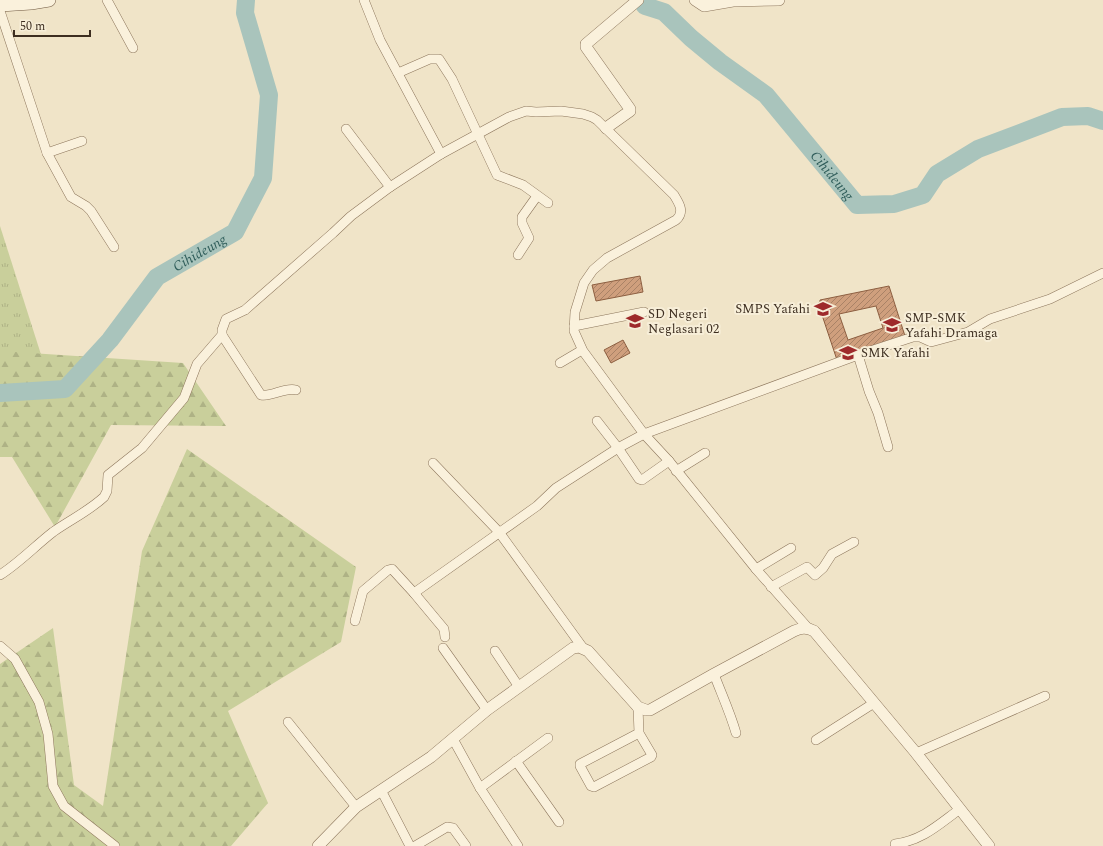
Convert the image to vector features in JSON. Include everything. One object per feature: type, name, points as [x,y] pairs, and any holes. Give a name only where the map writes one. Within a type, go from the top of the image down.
[{"type":"main road","points":[[0,5],[31,3],[48,0]]},
{"type":"street","points":[[107,0],[134,48]]},
{"type":"street","points":[[364,0],[380,40],[441,154]]},
{"type":"street","points":[[606,128],[630,111],[630,109],[586,44],[638,0]]},
{"type":"street","points":[[695,0],[704,6],[733,1],[779,0]]},
{"type":"street","points":[[0,11],[48,153],[71,197],[86,206],[91,211],[114,247]]},
{"type":"street","points":[[398,73],[430,59],[439,59],[452,79],[498,175],[523,186],[548,203]]},
{"type":"street","points":[[296,390],[288,389],[270,395],[261,395],[222,335],[222,330],[226,319],[245,310],[334,233],[351,216],[390,187],[441,154],[509,117],[526,110],[536,112],[561,111],[592,116],[674,195],[681,212],[680,217],[676,220],[608,258],[593,270],[584,283],[577,302],[574,332],[582,350],[644,434],[669,461],[771,587],[808,628],[814,631],[916,753],[989,846]]},
{"type":"street","points":[[346,130],[390,187]]},
{"type":"street","points":[[48,153],[82,142]]},
{"type":"street","points":[[518,255],[529,238],[522,223],[522,217],[538,196]]},
{"type":"street","points":[[414,594],[499,532],[538,506],[556,488],[618,448],[644,434],[858,355],[913,337],[920,337],[931,342],[968,332],[990,319],[1050,299],[1103,273]]},
{"type":"street","points":[[574,326],[644,312]]},
{"type":"street","points":[[0,575],[21,560],[48,536],[104,497],[107,491],[108,475],[142,448],[184,398],[197,364],[222,335]]},
{"type":"street","points":[[560,363],[582,350]]},
{"type":"street","points":[[858,355],[888,447]]},
{"type":"street","points":[[597,421],[641,480],[669,461]]},
{"type":"street","points":[[676,471],[705,453]]},
{"type":"street","points":[[433,463],[499,532],[583,648]]},
{"type":"street","points":[[771,587],[807,567],[815,574],[823,568],[832,554],[854,542]]},
{"type":"street","points":[[756,569],[791,548]]},
{"type":"street","points":[[355,621],[363,591],[390,569],[393,570],[414,594],[444,631],[445,637]]},
{"type":"street","points":[[318,846],[356,807],[425,762],[487,710],[568,651],[579,646],[588,651],[638,707],[646,710],[655,708],[794,631],[801,628],[808,628]]},
{"type":"street","points":[[0,646],[15,659],[39,702],[48,734],[52,786],[64,806],[115,846]]},
{"type":"street","points":[[442,648],[487,710]]},
{"type":"street","points":[[495,650],[519,687]]},
{"type":"street","points":[[714,674],[736,732]]},
{"type":"street","points":[[916,753],[1045,696]]},
{"type":"street","points":[[816,740],[874,703]]},
{"type":"street","points":[[638,707],[639,733],[652,755],[651,757],[594,787],[591,786],[580,764],[639,733]]},
{"type":"street","points":[[288,722],[356,807]]},
{"type":"street","points":[[480,788],[548,738]]},
{"type":"street","points":[[453,739],[480,788],[518,846]]},
{"type":"street","points":[[516,761],[559,822]]},
{"type":"street","points":[[381,790],[410,846]]},
{"type":"street","points":[[895,844],[917,839],[960,809]]},
{"type":"street","points":[[415,846],[447,827],[453,828],[466,846]]},
{"type":"green space","points":[[0,226],[52,389],[0,397]]},
{"type":"green space","points":[[0,351],[183,363],[226,426],[111,425],[55,527],[12,457],[0,457]]},
{"type":"green space","points":[[187,449],[356,567],[341,642],[228,711],[268,803],[231,846],[0,846],[0,664],[53,628],[74,785],[103,806],[142,551]]},
{"type":"building","points":[[640,276],[643,292],[596,301],[592,285]]},
{"type":"building","name":"SMP-SMK Yafahi Dramaga","points":[[889,286],[905,336],[837,360],[818,303],[820,300]],"holes":[[[876,306],[883,328],[848,340],[839,314]]]},
{"type":"building","points":[[623,340],[630,353],[611,363],[604,350]]},
{"type":"waterway","name":"Cihideung","points":[[0,393],[65,389],[110,340],[157,277],[235,232],[263,178],[269,95],[245,13],[246,0]]},
{"type":"waterway","name":"Cihideung","points":[[641,0],[645,6],[664,12],[691,38],[720,62],[766,95],[857,205],[894,204],[923,195],[937,174],[978,149],[1062,117],[1088,116],[1103,121]]},
{"type":"place","name":"SMPS Yafahi","points":[[823,309]]},
{"type":"place","name":"SD Negeri Neglasari 02","points":[[635,321]]},
{"type":"place","name":"SMP-SMK Yafahi Dramaga","points":[[892,325]]},
{"type":"place","name":"SMK Yafahi","points":[[848,353]]}]
